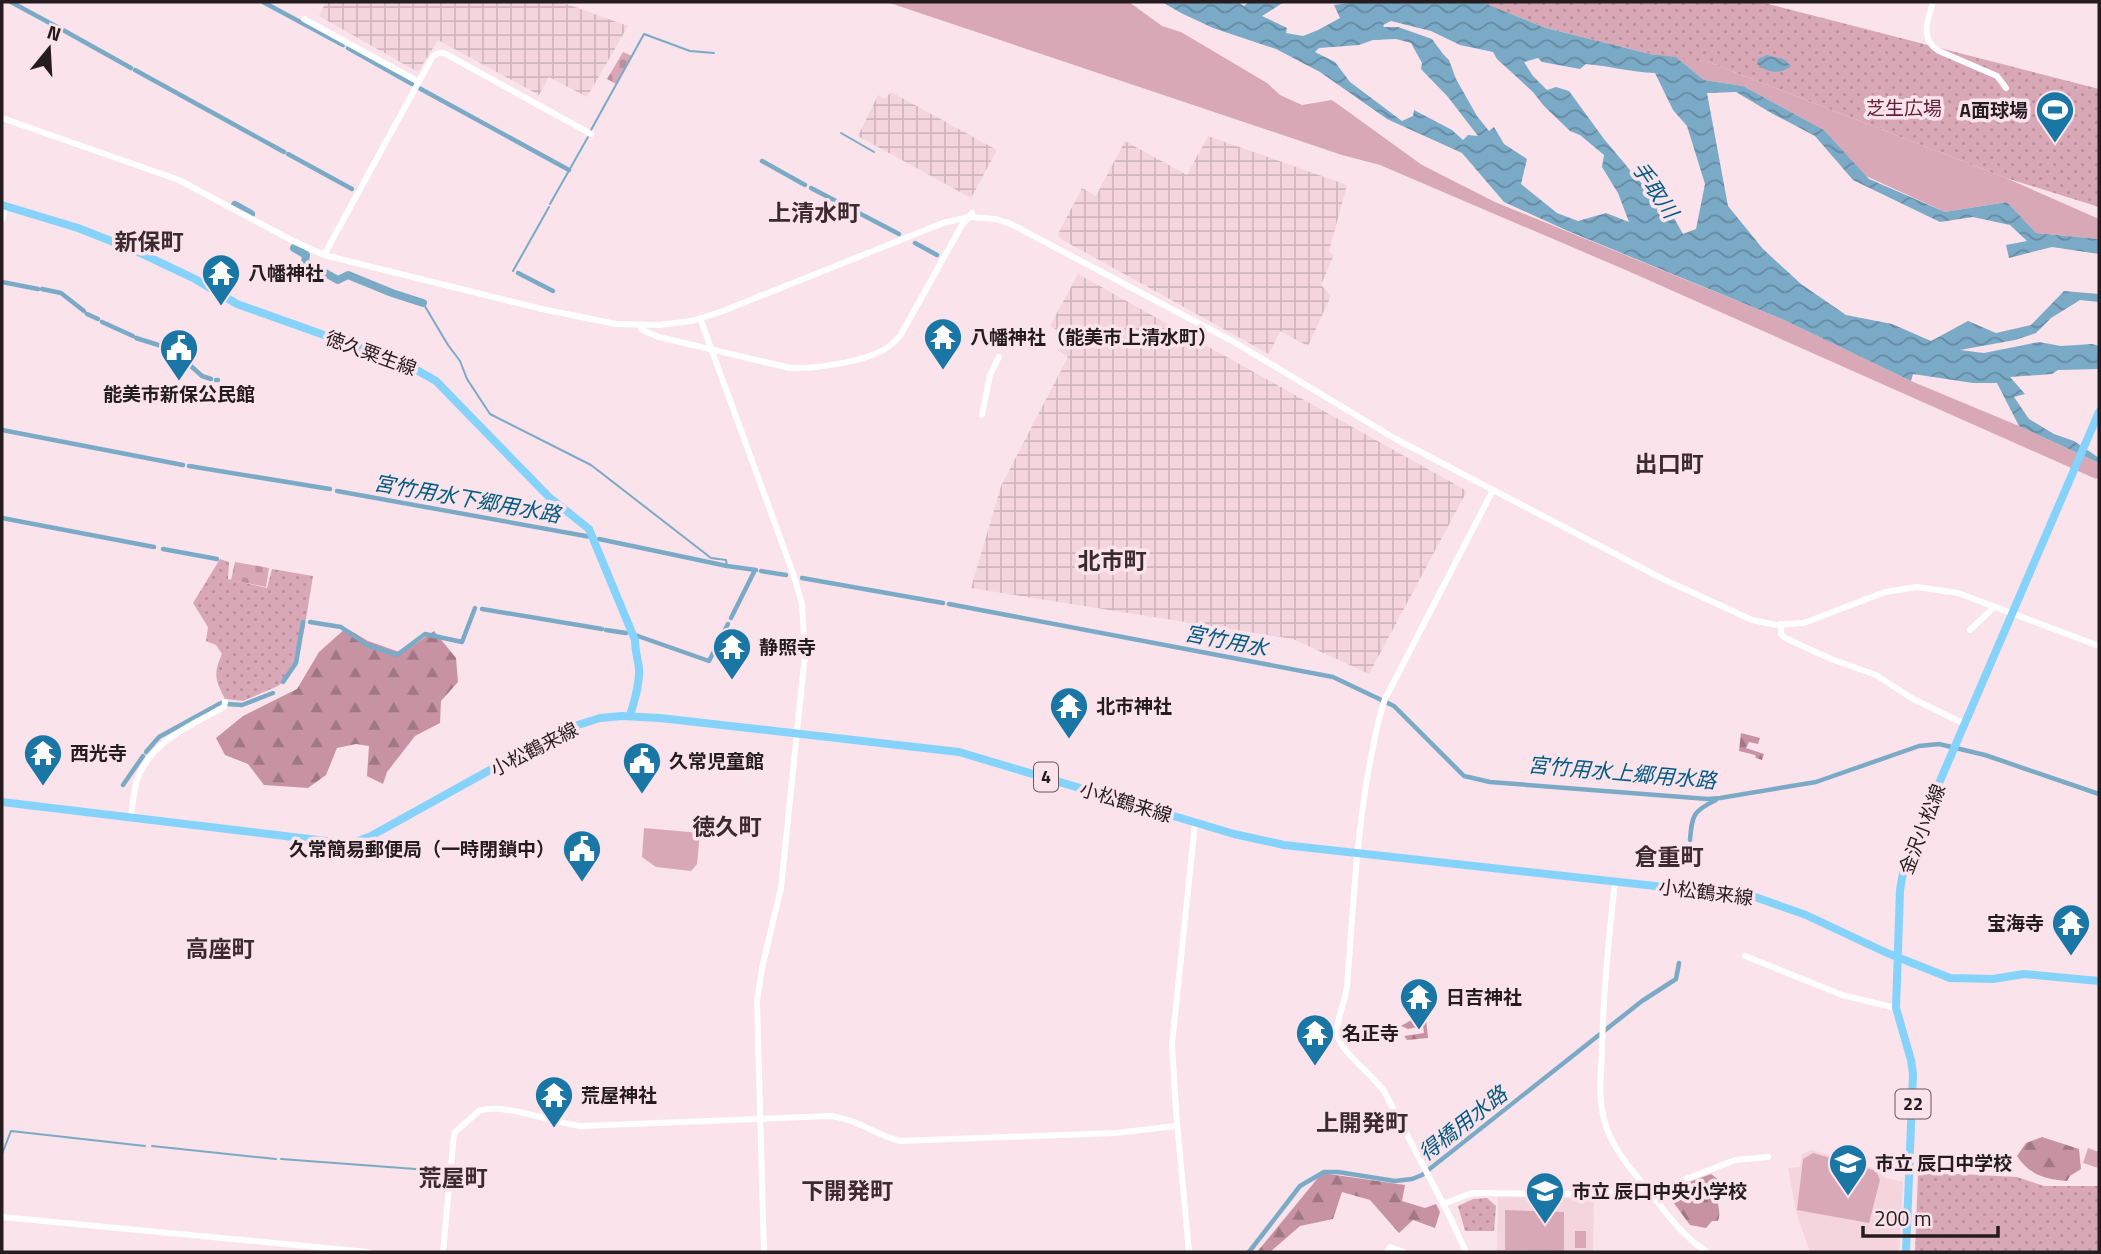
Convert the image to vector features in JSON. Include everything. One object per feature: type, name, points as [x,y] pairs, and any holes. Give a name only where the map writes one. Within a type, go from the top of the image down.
[{"type":"main road","name":"徳久粟生線","points":[[4,205],[78,228],[134,250],[195,279],[237,304],[408,365],[443,387],[549,497],[579,520],[594,539],[635,640],[639,682],[631,716]]},
{"type":"main road","name":"金沢小松線","points":[[1906,1252],[1913,1074],[1896,1008],[1900,890],[1903,873],[1911,848],[2099,412]]},
{"type":"main road","name":"小松鶴来線","points":[[2,802],[351,844],[371,836],[562,730],[600,718],[631,716],[959,752],[1263,842],[1755,897],[1806,915],[1950,978],[1993,979],[2024,974],[2099,981]]},
{"type":"street","points":[[1933,2],[1926,30],[1931,46],[1997,76],[2006,88]]},
{"type":"street","points":[[304,19],[419,82]]},
{"type":"street","points":[[324,255],[433,56],[438,53],[591,134]]},
{"type":"street","points":[[2,118],[178,180],[324,255],[542,309],[640,326],[659,325],[723,312],[943,223],[970,215],[996,219],[1011,224],[1234,342],[1394,438],[1714,604],[1752,620],[1781,624],[1804,623],[1885,592],[1917,587],[1958,593],[2099,646]]},
{"type":"street","points":[[2,220],[4,205]]},
{"type":"street","points":[[640,326],[648,333],[790,368],[863,358],[882,351],[897,339],[907,326],[970,215]]},
{"type":"street","points":[[700,318],[802,604],[805,654],[781,888],[757,1001],[764,1252]]},
{"type":"street","points":[[982,415],[990,375],[999,357]]},
{"type":"street","points":[[1466,1252],[1384,1091],[1343,1046],[1337,1032],[1347,987],[1356,853],[1379,718],[1384,702],[1493,490]]},
{"type":"street","points":[[1970,630],[1994,607]]},
{"type":"street","points":[[1781,624],[1780,634],[1785,638],[1831,659],[1876,675],[1913,698],[1965,723]]},
{"type":"street","points":[[131,818],[138,778],[155,750],[171,737],[224,707],[225,702]]},
{"type":"street","points":[[1189,1252],[1172,1045],[1195,822]]},
{"type":"street","points":[[1615,881],[1602,1037],[1601,1094],[1604,1119],[1613,1142],[1648,1191],[1687,1237],[1707,1252]]},
{"type":"street","points":[[1745,956],[1842,995],[1896,1008]]},
{"type":"street","points":[[443,1252],[454,1133],[479,1111],[496,1108],[581,1126],[840,1117],[900,1141],[1115,1133],[1177,1126]]},
{"type":"street","points":[[1443,1204],[1472,1193],[1592,1194],[1648,1191],[1663,1188],[1735,1160],[1768,1157]]},
{"type":"street","points":[[2,1217],[368,1252]]},
{"type":"street","points":[[271,1252],[272,1242]]},
{"type":"street","points":[[1387,1252],[1390,1247],[1404,1252]]},
{"type":"shaded area","points":[[326,2],[561,2],[628,26],[587,97],[549,77],[539,95],[438,40],[418,72],[319,16]]},
{"type":"shaded area","points":[[891,92],[997,150],[971,198],[858,136],[878,95],[885,99]]},
{"type":"shaded area","points":[[1208,136],[1347,185],[1329,251],[1334,255],[1321,285],[1331,296],[1308,346],[1280,331],[1269,354],[1061,239],[1058,234],[1082,188],[1096,196],[1125,141],[1187,175]]},
{"type":"shaded area","points":[[1078,274],[1467,491],[1369,674],[1293,639],[971,588],[1001,486],[1068,357],[1058,350],[1066,336],[1050,326]]},
{"type":"shaded area","name":"市立 辰口中学校","points":[[1812,1150],[1879,1170],[1885,1178],[1903,1182],[1899,1252],[1810,1252],[1796,1212],[1788,1168],[1800,1167],[1802,1154]]},
{"type":"shaded area","name":"市立 辰口中央小学校","points":[[1498,1197],[1594,1198],[1593,1252],[1497,1252]]},
{"type":"green space","points":[[887,2],[1129,2],[1162,26],[1181,32],[1267,83],[1280,95],[1302,105],[1332,100],[1422,165],[1495,202],[1784,320],[1911,381],[2019,426],[2099,463],[2099,477],[2096,479],[1628,271],[1380,165],[1342,155]]},
{"type":"green space","name":"芝生広場","points":[[1480,2],[1761,2],[2099,89],[2099,207],[2006,178],[1711,63],[1650,54],[1546,28]]},
{"type":"green space","points":[[623,52],[632,56],[616,84],[607,79]]},
{"type":"green space","points":[[1676,57],[1711,63],[2006,178],[2099,219],[2099,239],[2036,233],[2007,202],[1945,212],[1866,176],[1824,130],[1743,86],[1704,80]]},
{"type":"green space","points":[[220,559],[229,562],[228,579],[267,588],[272,569],[313,576],[304,631],[289,677],[278,686],[243,701],[225,699],[216,677],[222,654],[216,645],[206,641],[208,627],[193,603]]},
{"type":"green space","points":[[235,562],[269,568],[266,587],[231,580]]},
{"type":"green space","points":[[346,628],[368,641],[402,653],[434,631],[456,658],[458,682],[441,701],[440,723],[415,736],[387,772],[383,784],[367,776],[369,746],[356,744],[337,748],[326,775],[308,788],[264,785],[248,764],[225,755],[216,738],[243,716],[297,689],[319,652]]},
{"type":"green space","points":[[1741,733],[1760,738],[1758,744],[1749,742],[1746,748],[1764,754],[1762,760],[1755,755],[1739,751]]},
{"type":"green space","points":[[644,828],[700,833],[697,864],[691,871],[656,867],[642,857]]},
{"type":"green space","points":[[1420,1015],[1426,1019],[1428,1038],[1407,1040],[1404,1036],[1424,1033],[1423,1026],[1408,1029],[1401,1026]]},
{"type":"green space","points":[[2042,1137],[2079,1149],[2081,1169],[2067,1181],[2039,1175],[2027,1168],[2017,1156],[2026,1143]]},
{"type":"green space","points":[[2088,1148],[2099,1152],[2099,1168],[2083,1163]]},
{"type":"green space","points":[[1813,1153],[1876,1171],[1880,1180],[1869,1223],[1797,1210],[1803,1159]]},
{"type":"green space","points":[[1322,1173],[1405,1185],[1402,1201],[1425,1208],[1436,1204],[1440,1212],[1435,1228],[1413,1220],[1399,1233],[1370,1200],[1342,1192],[1333,1219],[1300,1226],[1270,1252],[1257,1252]]},
{"type":"green space","points":[[1711,1174],[1727,1186],[1717,1193],[1718,1221],[1712,1221],[1706,1228],[1690,1225],[1665,1191]]},
{"type":"green space","points":[[1918,1174],[2017,1177],[2044,1186],[2099,1186],[2099,1252],[1915,1252]]},
{"type":"green space","points":[[1487,1198],[1496,1206],[1494,1231],[1465,1231],[1458,1206],[1473,1199]]},
{"type":"green space","points":[[1505,1210],[1564,1212],[1564,1251],[1505,1250]]},
{"type":"green space","points":[[1575,1231],[1586,1231],[1586,1248],[1575,1248]]},
{"type":"water","points":[[1162,2],[1238,2],[1244,6],[1249,2],[1284,2],[1262,16],[1287,28],[1286,33],[1303,36],[1340,18],[1334,5],[1358,2],[1481,2],[1546,28],[1650,54],[1676,57],[1704,80],[1743,86],[1824,130],[1869,179],[1945,212],[2007,202],[2036,233],[2099,239],[2099,254],[2052,247],[2009,258],[2006,245],[2027,241],[2010,225],[1973,217],[1940,222],[1853,180],[1815,136],[1736,92],[1707,93],[1728,206],[1763,249],[1801,284],[1846,315],[1892,324],[1931,341],[1968,321],[1996,333],[2031,325],[2064,291],[2099,294],[2099,302],[2080,300],[2051,318],[2036,333],[2015,340],[1960,350],[1984,353],[2039,342],[2061,346],[2099,346],[2099,369],[2058,370],[2052,374],[2010,377],[2025,394],[2014,397],[2029,419],[2054,434],[2074,441],[2099,458],[2099,463],[2019,426],[1997,383],[1973,383],[1913,374],[1911,381],[1784,320],[1504,202],[1462,153],[1387,119],[1320,72],[1276,49],[1213,28]],"holes":[[[1391,21],[1431,31],[1460,45],[1493,52],[1570,131],[1580,135],[1604,155],[1602,167],[1618,193],[1629,222],[1606,213],[1578,221],[1557,213],[1521,184],[1527,159],[1504,144],[1494,127],[1489,131],[1477,116],[1456,79],[1449,60],[1432,39],[1398,27],[1383,25]],[[1396,39],[1411,43],[1422,63],[1421,69],[1448,97],[1478,136],[1468,135],[1463,140],[1452,130],[1414,110],[1413,116],[1402,121],[1350,82],[1335,62],[1315,52],[1319,48]],[[1538,58],[1542,62],[1580,69],[1586,64],[1655,73],[1673,110],[1687,126],[1705,184],[1696,229],[1683,234],[1674,218],[1604,139],[1569,91],[1556,87],[1547,90],[1524,62]]]},
{"type":"water","points":[[1767,55],[1785,60],[1791,66],[1778,72],[1765,69],[1757,64],[1758,59]]},
{"type":"waterway","points":[[11,2],[59,28]]},
{"type":"waterway","points":[[263,2],[343,45]]},
{"type":"waterway","points":[[63,30],[131,68]]},
{"type":"waterway","points":[[591,130],[644,34],[690,51],[714,53]]},
{"type":"waterway","points":[[348,48],[412,84]]},
{"type":"waterway","points":[[135,70],[284,152]]},
{"type":"waterway","points":[[419,88],[569,170]]},
{"type":"waterway","points":[[841,133],[874,152]]},
{"type":"waterway","points":[[550,204],[588,137]]},
{"type":"waterway","points":[[288,154],[352,189]]},
{"type":"waterway","points":[[762,161],[805,185]]},
{"type":"waterway","points":[[811,188],[899,234]]},
{"type":"waterway","points":[[235,205],[251,214]]},
{"type":"waterway","points":[[513,271],[549,207]]},
{"type":"waterway","points":[[915,243],[937,255]]},
{"type":"waterway","points":[[294,248],[306,255],[305,262],[338,280],[348,275],[423,303]]},
{"type":"waterway","points":[[518,273],[553,291]]},
{"type":"waterway","points":[[2,282],[38,289]]},
{"type":"waterway","points":[[42,289],[61,293],[84,311]]},
{"type":"waterway","points":[[423,303],[490,414],[591,465],[711,558],[726,560],[727,566]]},
{"type":"waterway","points":[[87,314],[98,319]]},
{"type":"waterway","points":[[102,322],[133,336]]},
{"type":"waterway","points":[[136,338],[168,348]]},
{"type":"waterway","points":[[172,349],[202,376],[211,379]]},
{"type":"waterway","name":"宮竹用水下郷用水路","points":[[2,430],[183,465]]},
{"type":"waterway","name":"宮竹用水下郷用水路","points":[[189,466],[330,489]]},
{"type":"waterway","name":"宮竹用水下郷用水路","points":[[337,491],[591,537]]},
{"type":"waterway","points":[[2,518],[154,547]]},
{"type":"waterway","name":"宮竹用水下郷用水路","points":[[599,539],[756,570]]},
{"type":"waterway","points":[[163,549],[217,559]]},
{"type":"waterway","points":[[731,618],[755,570]]},
{"type":"waterway","name":"宮竹用水下郷用水路","points":[[761,571],[786,575]]},
{"type":"waterway","name":"宮竹用水下郷用水路","points":[[802,578],[943,603]]},
{"type":"waterway","name":"宮竹用水上郷用水路","points":[[949,604],[1333,677],[1394,706],[1464,776],[1490,782],[1720,798],[1816,782],[1919,746],[1939,744],[1985,755],[2099,794]]},
{"type":"waterway","points":[[310,622],[341,627],[367,645],[397,655],[425,634],[462,642],[475,608]]},
{"type":"waterway","points":[[482,609],[602,629]]},
{"type":"waterway","points":[[283,682],[296,663],[303,622]]},
{"type":"waterway","points":[[635,635],[709,661],[728,624]]},
{"type":"waterway","points":[[606,630],[626,633]]},
{"type":"waterway","points":[[227,704],[242,705],[273,693]]},
{"type":"waterway","points":[[146,752],[159,737],[221,703]]},
{"type":"waterway","points":[[123,785],[143,756]]},
{"type":"waterway","points":[[1690,840],[1695,815],[1716,800]]},
{"type":"waterway","name":"得橋用水路","points":[[1249,1252],[1300,1186],[1324,1172],[1395,1181],[1422,1175],[1642,1001],[1676,979],[1679,963]]},
{"type":"waterway","points":[[2,1154],[11,1131],[145,1146]]},
{"type":"waterway","points":[[152,1146],[276,1159]]},
{"type":"waterway","points":[[281,1159],[429,1170]]},
{"type":"place","name":"A面球場","points":[[2055,144]]},
{"type":"place","name":"八幡神社","points":[[221,307]]},
{"type":"place","name":"八幡神社（能美市上清水町）","points":[[943,371]]},
{"type":"place","name":"能美市新保公民館","points":[[179,382]]},
{"type":"place","name":"静照寺","points":[[732,681]]},
{"type":"place","name":"北市神社","points":[[1069,740]]},
{"type":"place","name":"西光寺","points":[[43,787]]},
{"type":"place","name":"久常児童館","points":[[642,795]]},
{"type":"place","name":"久常簡易郵便局（一時閉鎖中）","points":[[582,883]]},
{"type":"place","name":"宝海寺","points":[[2071,957]]},
{"type":"place","name":"日吉神社","points":[[1419,1031]]},
{"type":"place","name":"名正寺","points":[[1315,1067]]},
{"type":"place","name":"荒屋神社","points":[[554,1129]]},
{"type":"place","name":"市立 辰口中学校","points":[[1848,1197]]},
{"type":"place","name":"市立 辰口中央小学校","points":[[1545,1225]]},
{"type":"district","name":"上清水町","points":[[814,213]]},
{"type":"district","name":"新保町","points":[[149,242]]},
{"type":"district","name":"出口町","points":[[1669,464]]},
{"type":"district","name":"北市町","points":[[1112,561]]},
{"type":"district","name":"徳久町","points":[[727,827]]},
{"type":"district","name":"倉重町","points":[[1669,857]]},
{"type":"district","name":"高座町","points":[[220,949]]},
{"type":"district","name":"上開発町","points":[[1362,1123]]},
{"type":"district","name":"荒屋町","points":[[453,1178]]},
{"type":"district","name":"下開発町","points":[[847,1191]]},
{"type":"water label","name":"手取川","points":[[1655,190]]},
{"type":"water label","name":"宮竹用水","points":[[1226,641]]}]
